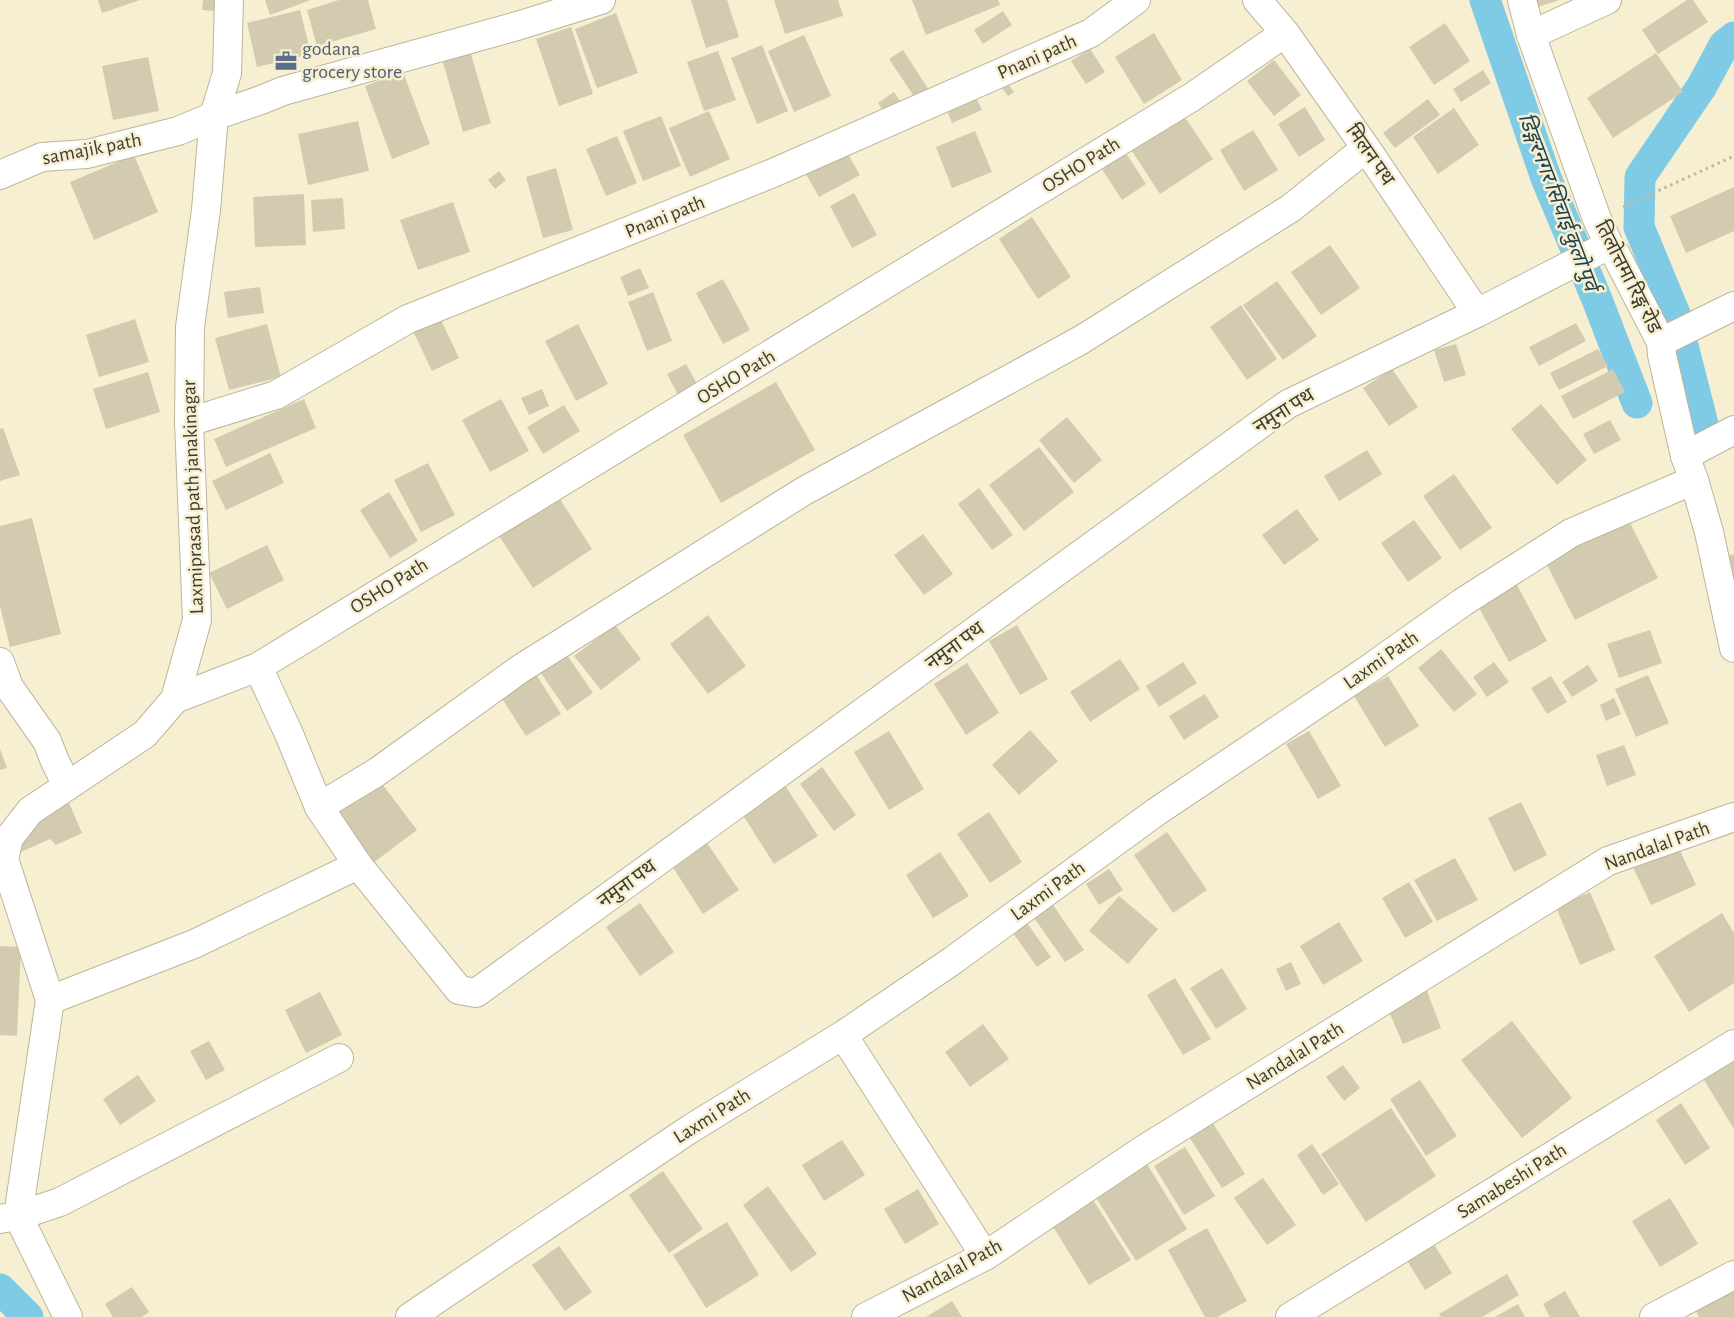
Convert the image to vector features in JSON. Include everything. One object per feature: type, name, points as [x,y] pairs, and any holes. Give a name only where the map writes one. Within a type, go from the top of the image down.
[{"type":"street","name":"Laxmiprasad path janakinagar","points":[[9,1218],[50,1000],[4,859],[9,838],[30,811],[145,734],[175,699],[197,620],[189,422],[190,327],[206,210],[214,116],[227,73],[229,0]]},
{"type":"street","name":"samajik path","points":[[0,175],[42,157],[87,154],[178,131],[283,91],[517,26],[601,0]]},
{"type":"street","name":"Pnani path","points":[[189,422],[276,395],[408,319],[773,173],[1091,33],[1136,0]]},
{"type":"street","name":"मिलन पथ","points":[[1257,0],[1285,34],[1366,148],[1477,313]]},
{"type":"street","name":"तिलोत्तमा रिङ्ग रोड","points":[[1522,0],[1531,35],[1607,245],[1615,253],[1662,342],[1662,354],[1690,468],[1709,532],[1734,648]]},
{"type":"street","points":[[1531,35],[1607,0]]},
{"type":"street","name":"OSHO Path","points":[[175,699],[258,667],[1175,107],[1285,34]]},
{"type":"street","points":[[319,807],[377,772],[520,669],[804,491],[1081,340],[1291,208],[1366,148]]},
{"type":"street","name":"नमुना पथ","points":[[258,667],[289,734],[319,807],[358,865],[459,990],[476,993],[1288,404],[1477,313],[1607,245]]},
{"type":"street","points":[[1662,342],[1734,306]]},
{"type":"street","name":"Laxmi Path","points":[[410,1317],[690,1130],[843,1035],[952,961],[1156,812],[1366,671],[1463,602],[1571,533],[1690,468],[1734,430]]},
{"type":"street","points":[[0,662],[9,687],[47,741],[68,786]]},
{"type":"street","name":"Nandalal Path","points":[[866,1317],[985,1256],[1144,1150],[1608,861],[1734,817]]},
{"type":"street","points":[[50,1000],[194,944],[358,865]]},
{"type":"street","points":[[843,1035],[985,1256]]},
{"type":"street","name":"Samabeshi Path","points":[[1290,1317],[1734,1044]]},
{"type":"street","points":[[68,1317],[9,1218],[60,1202],[339,1058]]},
{"type":"street","points":[[1654,1317],[1734,1276]]},
{"type":"path","points":[[1630,204],[1734,156]]},
{"type":"building","points":[[98,0],[140,0],[102,13]]},
{"type":"building","points":[[203,0],[215,0],[214,11],[202,10]]},
{"type":"building","points":[[265,0],[311,0],[270,15]]},
{"type":"building","points":[[339,0],[368,0],[376,29],[317,46],[307,10]]},
{"type":"building","points":[[691,0],[727,0],[739,37],[706,48]]},
{"type":"building","points":[[774,0],[838,0],[843,16],[785,34]]},
{"type":"building","points":[[912,0],[998,0],[1000,5],[926,35]]},
{"type":"building","points":[[1536,0],[1559,0],[1538,7]]},
{"type":"building","points":[[1687,0],[1693,0],[1708,22],[1658,54],[1642,30]]},
{"type":"building","points":[[300,10],[311,54],[257,67],[247,23]]},
{"type":"building","points":[[1003,11],[1012,25],[983,44],[974,30]]},
{"type":"building","points":[[616,13],[638,73],[597,88],[575,29]]},
{"type":"building","points":[[1445,23],[1470,61],[1434,85],[1409,47]]},
{"type":"building","points":[[571,27],[593,94],[559,106],[536,39]]},
{"type":"building","points":[[1154,33],[1182,80],[1144,104],[1115,57]]},
{"type":"building","points":[[804,35],[831,96],[794,112],[768,51]]},
{"type":"building","points":[[762,45],[788,111],[757,124],[731,58]]},
{"type":"building","points":[[1090,49],[1105,72],[1086,84],[1071,61]]},
{"type":"building","points":[[903,50],[929,90],[915,98],[889,59]]},
{"type":"building","points":[[470,51],[491,123],[463,132],[442,59]]},
{"type":"building","points":[[718,51],[736,100],[704,111],[687,62]]},
{"type":"building","points":[[1656,53],[1683,92],[1613,138],[1587,98]]},
{"type":"building","points":[[148,57],[159,111],[113,120],[102,66]]},
{"type":"building","points":[[1274,60],[1301,95],[1274,116],[1247,81]]},
{"type":"building","points":[[1483,70],[1491,83],[1461,102],[1453,89]]},
{"type":"building","points":[[403,72],[430,144],[392,159],[365,86]]},
{"type":"building","points":[[1008,84],[1014,92],[1008,96],[1002,88]]},
{"type":"building","points":[[894,92],[900,101],[884,112],[878,103]]},
{"type":"building","points":[[975,95],[982,110],[952,123],[946,108]]},
{"type":"building","points":[[1428,99],[1440,115],[1395,148],[1383,133]]},
{"type":"building","points":[[1305,107],[1325,140],[1299,157],[1278,124]]},
{"type":"building","points":[[1454,108],[1479,145],[1438,174],[1413,137]]},
{"type":"building","points":[[709,111],[730,159],[690,177],[669,128]]},
{"type":"building","points":[[1182,113],[1213,159],[1160,194],[1130,148]]},
{"type":"building","points":[[661,116],[681,166],[643,181],[623,131]]},
{"type":"building","points":[[358,121],[369,171],[308,185],[298,134]]},
{"type":"building","points":[[1253,130],[1278,170],[1244,191],[1220,150]]},
{"type":"building","points":[[975,131],[992,172],[952,188],[936,147]]},
{"type":"building","points":[[617,136],[637,183],[606,196],[586,149]]},
{"type":"building","points":[[844,147],[860,175],[819,197],[803,169]]},
{"type":"building","points":[[1122,147],[1146,184],[1122,200],[1098,163]]},
{"type":"building","points":[[134,155],[158,212],[94,240],[70,182]]},
{"type":"building","points":[[556,168],[573,230],[543,238],[526,177]]},
{"type":"building","points":[[499,171],[506,180],[495,189],[488,180]]},
{"type":"building","points":[[1734,187],[1734,231],[1686,253],[1670,216]]},
{"type":"building","points":[[854,193],[877,235],[852,248],[830,206]]},
{"type":"building","points":[[304,194],[306,245],[255,247],[253,197]]},
{"type":"building","points":[[343,198],[345,229],[313,232],[311,200]]},
{"type":"building","points":[[453,202],[470,252],[418,270],[400,220]]},
{"type":"building","points":[[1032,217],[1071,277],[1038,299],[999,239]]},
{"type":"building","points":[[1330,245],[1360,288],[1321,315],[1291,272]]},
{"type":"building","points":[[640,268],[649,288],[628,296],[620,277]]},
{"type":"building","points":[[723,279],[750,330],[723,344],[696,293]]},
{"type":"building","points":[[1277,281],[1317,336],[1283,360],[1243,305]]},
{"type":"building","points":[[260,287],[264,313],[228,318],[224,292]]},
{"type":"building","points":[[653,292],[672,341],[647,351],[628,302]]},
{"type":"building","points":[[1241,305],[1277,359],[1247,380],[1210,327]]},
{"type":"building","points":[[440,318],[459,358],[432,371],[413,331]]},
{"type":"building","points":[[135,319],[149,362],[99,377],[86,335]]},
{"type":"building","points":[[1576,323],[1586,341],[1539,366],[1529,347]]},
{"type":"building","points":[[267,324],[281,377],[229,390],[215,338]]},
{"type":"building","points":[[578,324],[608,384],[576,401],[545,341]]},
{"type":"building","points":[[1456,344],[1466,375],[1444,382],[1434,350]]},
{"type":"building","points":[[1598,349],[1608,366],[1559,390],[1550,373]]},
{"type":"building","points":[[686,364],[697,384],[678,395],[667,374]]},
{"type":"building","points":[[1392,369],[1418,407],[1389,426],[1363,388]]},
{"type":"building","points":[[1613,369],[1625,392],[1573,419],[1561,396]]},
{"type":"building","points":[[148,372],[160,412],[106,429],[93,389]]},
{"type":"building","points":[[776,382],[815,450],[721,503],[683,435]]},
{"type":"building","points":[[542,389],[549,406],[529,415],[521,398]]},
{"type":"building","points":[[304,399],[316,428],[226,467],[214,439]]},
{"type":"building","points":[[501,399],[529,451],[490,472],[462,420]]},
{"type":"building","points":[[1541,404],[1587,460],[1557,485],[1511,429]]},
{"type":"building","points":[[564,405],[580,431],[543,454],[527,427]]},
{"type":"building","points":[[1067,417],[1102,460],[1074,483],[1039,440]]},
{"type":"building","points":[[1610,420],[1621,440],[1594,454],[1583,434]]},
{"type":"building","points":[[3,428],[20,475],[0,481],[0,429]]},
{"type":"building","points":[[1039,447],[1074,492],[1024,531],[989,485]]},
{"type":"building","points":[[1367,450],[1382,474],[1339,501],[1324,476]]},
{"type":"building","points":[[270,453],[284,483],[226,510],[212,481]]},
{"type":"building","points":[[428,463],[455,515],[421,532],[394,480]]},
{"type":"building","points":[[1454,474],[1492,528],[1460,550],[1423,496]]},
{"type":"building","points":[[979,488],[1013,535],[992,550],[958,504]]},
{"type":"building","points":[[389,492],[418,541],[390,558],[360,510]]},
{"type":"building","points":[[556,493],[592,549],[533,588],[497,533]]},
{"type":"building","points":[[1297,509],[1319,540],[1284,565],[1262,535]]},
{"type":"building","points":[[1627,517],[1658,578],[1575,620],[1544,559]]},
{"type":"building","points":[[32,518],[61,634],[10,647],[0,606],[0,526]]},
{"type":"building","points":[[1414,520],[1442,558],[1408,582],[1381,543]]},
{"type":"building","points":[[923,534],[953,574],[924,595],[894,555]]},
{"type":"building","points":[[267,545],[284,580],[227,609],[209,573]]},
{"type":"building","points":[[1734,554],[1734,583],[1733,583],[1726,556]]},
{"type":"building","points":[[1517,585],[1547,641],[1509,662],[1478,606]]},
{"type":"building","points":[[708,615],[746,666],[708,694],[670,644]]},
{"type":"building","points":[[615,625],[641,659],[601,690],[574,656]]},
{"type":"building","points":[[1017,625],[1048,679],[1020,695],[989,641]]},
{"type":"building","points":[[1650,630],[1662,663],[1619,678],[1607,644]]},
{"type":"building","points":[[1441,649],[1477,694],[1454,712],[1418,668]]},
{"type":"building","points":[[567,655],[593,693],[567,711],[541,673]]},
{"type":"building","points":[[1120,659],[1140,689],[1090,722],[1070,692]]},
{"type":"building","points":[[1183,662],[1197,683],[1159,707],[1146,686]]},
{"type":"building","points":[[1494,662],[1509,682],[1487,697],[1473,677]]},
{"type":"building","points":[[967,663],[999,713],[966,735],[934,684]]},
{"type":"building","points":[[1588,665],[1598,681],[1572,697],[1562,682]]},
{"type":"building","points":[[534,671],[561,714],[526,736],[499,694]]},
{"type":"building","points":[[1648,675],[1669,723],[1636,737],[1615,689]]},
{"type":"building","points":[[1388,676],[1419,726],[1385,747],[1354,696]]},
{"type":"building","points":[[1551,676],[1567,702],[1547,714],[1531,688]]},
{"type":"building","points":[[1205,694],[1219,717],[1184,740],[1169,716]]},
{"type":"building","points":[[1614,698],[1621,714],[1606,721],[1600,705]]},
{"type":"building","points":[[1030,730],[1058,761],[1019,795],[992,765]]},
{"type":"building","points":[[889,731],[924,789],[889,810],[854,752]]},
{"type":"building","points":[[1309,731],[1341,786],[1318,799],[1286,744]]},
{"type":"building","points":[[1624,745],[1636,775],[1607,786],[1596,755]]},
{"type":"building","points":[[0,749],[7,768],[0,770]]},
{"type":"building","points":[[822,767],[856,815],[834,831],[800,784]]},
{"type":"building","points":[[379,780],[417,830],[369,866],[332,815]]},
{"type":"building","points":[[784,784],[818,836],[774,864],[741,812]]},
{"type":"building","points":[[1521,802],[1547,855],[1514,872],[1488,818]]},
{"type":"building","points":[[69,803],[82,833],[56,845],[50,839],[21,852],[16,841],[32,820]]},
{"type":"building","points":[[989,812],[1022,862],[990,883],[957,834]]},
{"type":"building","points":[[1167,832],[1207,890],[1173,913],[1134,855]]},
{"type":"building","points":[[707,843],[739,890],[703,914],[672,866]]},
{"type":"building","points":[[1677,844],[1696,885],[1651,905],[1632,865]]},
{"type":"building","points":[[940,852],[969,896],[933,918],[906,875]]},
{"type":"building","points":[[1455,858],[1478,900],[1437,921],[1414,880]]},
{"type":"building","points":[[1109,869],[1123,890],[1099,905],[1086,884]]},
{"type":"building","points":[[1409,882],[1433,922],[1405,938],[1382,898]]},
{"type":"building","points":[[1590,892],[1615,950],[1580,965],[1556,907]]},
{"type":"building","points":[[1119,896],[1158,929],[1128,964],[1089,931]]},
{"type":"building","points":[[1051,902],[1084,950],[1065,962],[1032,915]]},
{"type":"building","points":[[640,903],[674,952],[640,976],[606,927]]},
{"type":"building","points":[[1722,913],[1734,933],[1734,983],[1689,1012],[1654,956]]},
{"type":"building","points":[[1025,920],[1051,957],[1037,967],[1011,930]]},
{"type":"building","points":[[1339,922],[1363,961],[1323,985],[1300,946]]},
{"type":"building","points":[[0,946],[21,947],[17,1036],[0,1035]]},
{"type":"building","points":[[1291,962],[1301,984],[1286,991],[1276,969]]},
{"type":"building","points":[[1222,968],[1247,1009],[1216,1029],[1190,988]]},
{"type":"building","points":[[1175,978],[1211,1039],[1183,1055],[1147,995]]},
{"type":"building","points":[[1427,991],[1441,1028],[1403,1044],[1387,1007]]},
{"type":"building","points":[[320,992],[342,1035],[306,1053],[285,1010]]},
{"type":"building","points":[[1512,1021],[1572,1098],[1522,1138],[1461,1060]]},
{"type":"building","points":[[983,1024],[1009,1059],[970,1087],[945,1052]]},
{"type":"building","points":[[209,1041],[225,1070],[206,1080],[190,1051]]},
{"type":"building","points":[[1734,1055],[1734,1129],[1701,1075]]},
{"type":"building","points":[[1343,1065],[1360,1088],[1344,1101],[1326,1077]]},
{"type":"building","points":[[138,1075],[156,1101],[120,1125],[103,1099]]},
{"type":"building","points":[[1420,1080],[1457,1136],[1426,1156],[1390,1099]]},
{"type":"building","points":[[1681,1103],[1710,1148],[1685,1165],[1656,1120]]},
{"type":"building","points":[[1391,1108],[1436,1176],[1366,1222],[1321,1154]]},
{"type":"building","points":[[1209,1117],[1245,1174],[1222,1188],[1186,1132]]},
{"type":"building","points":[[842,1140],[865,1175],[824,1201],[802,1165]]},
{"type":"building","points":[[1312,1144],[1339,1184],[1323,1195],[1297,1155]]},
{"type":"building","points":[[1185,1147],[1215,1196],[1184,1215],[1154,1166]]},
{"type":"building","points":[[1147,1164],[1187,1229],[1136,1261],[1095,1196]]},
{"type":"building","points":[[663,1171],[703,1229],[669,1253],[629,1195]]},
{"type":"building","points":[[1263,1178],[1296,1225],[1267,1245],[1234,1198]]},
{"type":"building","points":[[768,1186],[817,1254],[791,1272],[743,1205]]},
{"type":"building","points":[[918,1189],[939,1224],[905,1244],[884,1209]]},
{"type":"building","points":[[1090,1195],[1131,1260],[1089,1285],[1049,1220]]},
{"type":"building","points":[[1670,1198],[1698,1244],[1660,1267],[1632,1221]]},
{"type":"building","points":[[727,1222],[759,1275],[706,1308],[673,1255]]},
{"type":"building","points":[[1207,1228],[1247,1301],[1217,1317],[1205,1317],[1168,1250]]},
{"type":"building","points":[[1431,1240],[1452,1273],[1425,1290],[1405,1257]]},
{"type":"building","points":[[559,1246],[592,1292],[565,1311],[532,1265]]},
{"type":"building","points":[[1507,1274],[1519,1295],[1482,1317],[1441,1317],[1439,1314]]},
{"type":"building","points":[[132,1287],[149,1312],[142,1317],[113,1317],[105,1304]]},
{"type":"building","points":[[1734,1287],[1734,1317],[1699,1317],[1693,1305]]},
{"type":"building","points":[[1565,1291],[1580,1317],[1550,1317],[1543,1304]]},
{"type":"building","points":[[952,1301],[962,1317],[926,1317]]},
{"type":"building","points":[[1518,1304],[1525,1317],[1495,1317]]},
{"type":"waterway","name":"डिङ्गरनगर सिंचाई कुलो पुर्व","points":[[1485,0],[1546,178],[1596,297],[1637,403]]},
{"type":"waterway","points":[[1706,436],[1675,314],[1639,227],[1640,177],[1702,86],[1724,45],[1734,37]]},
{"type":"waterway","points":[[0,1289],[28,1317]]},
{"type":"place","name":"godana grocery store","points":[[286,61]]}]
